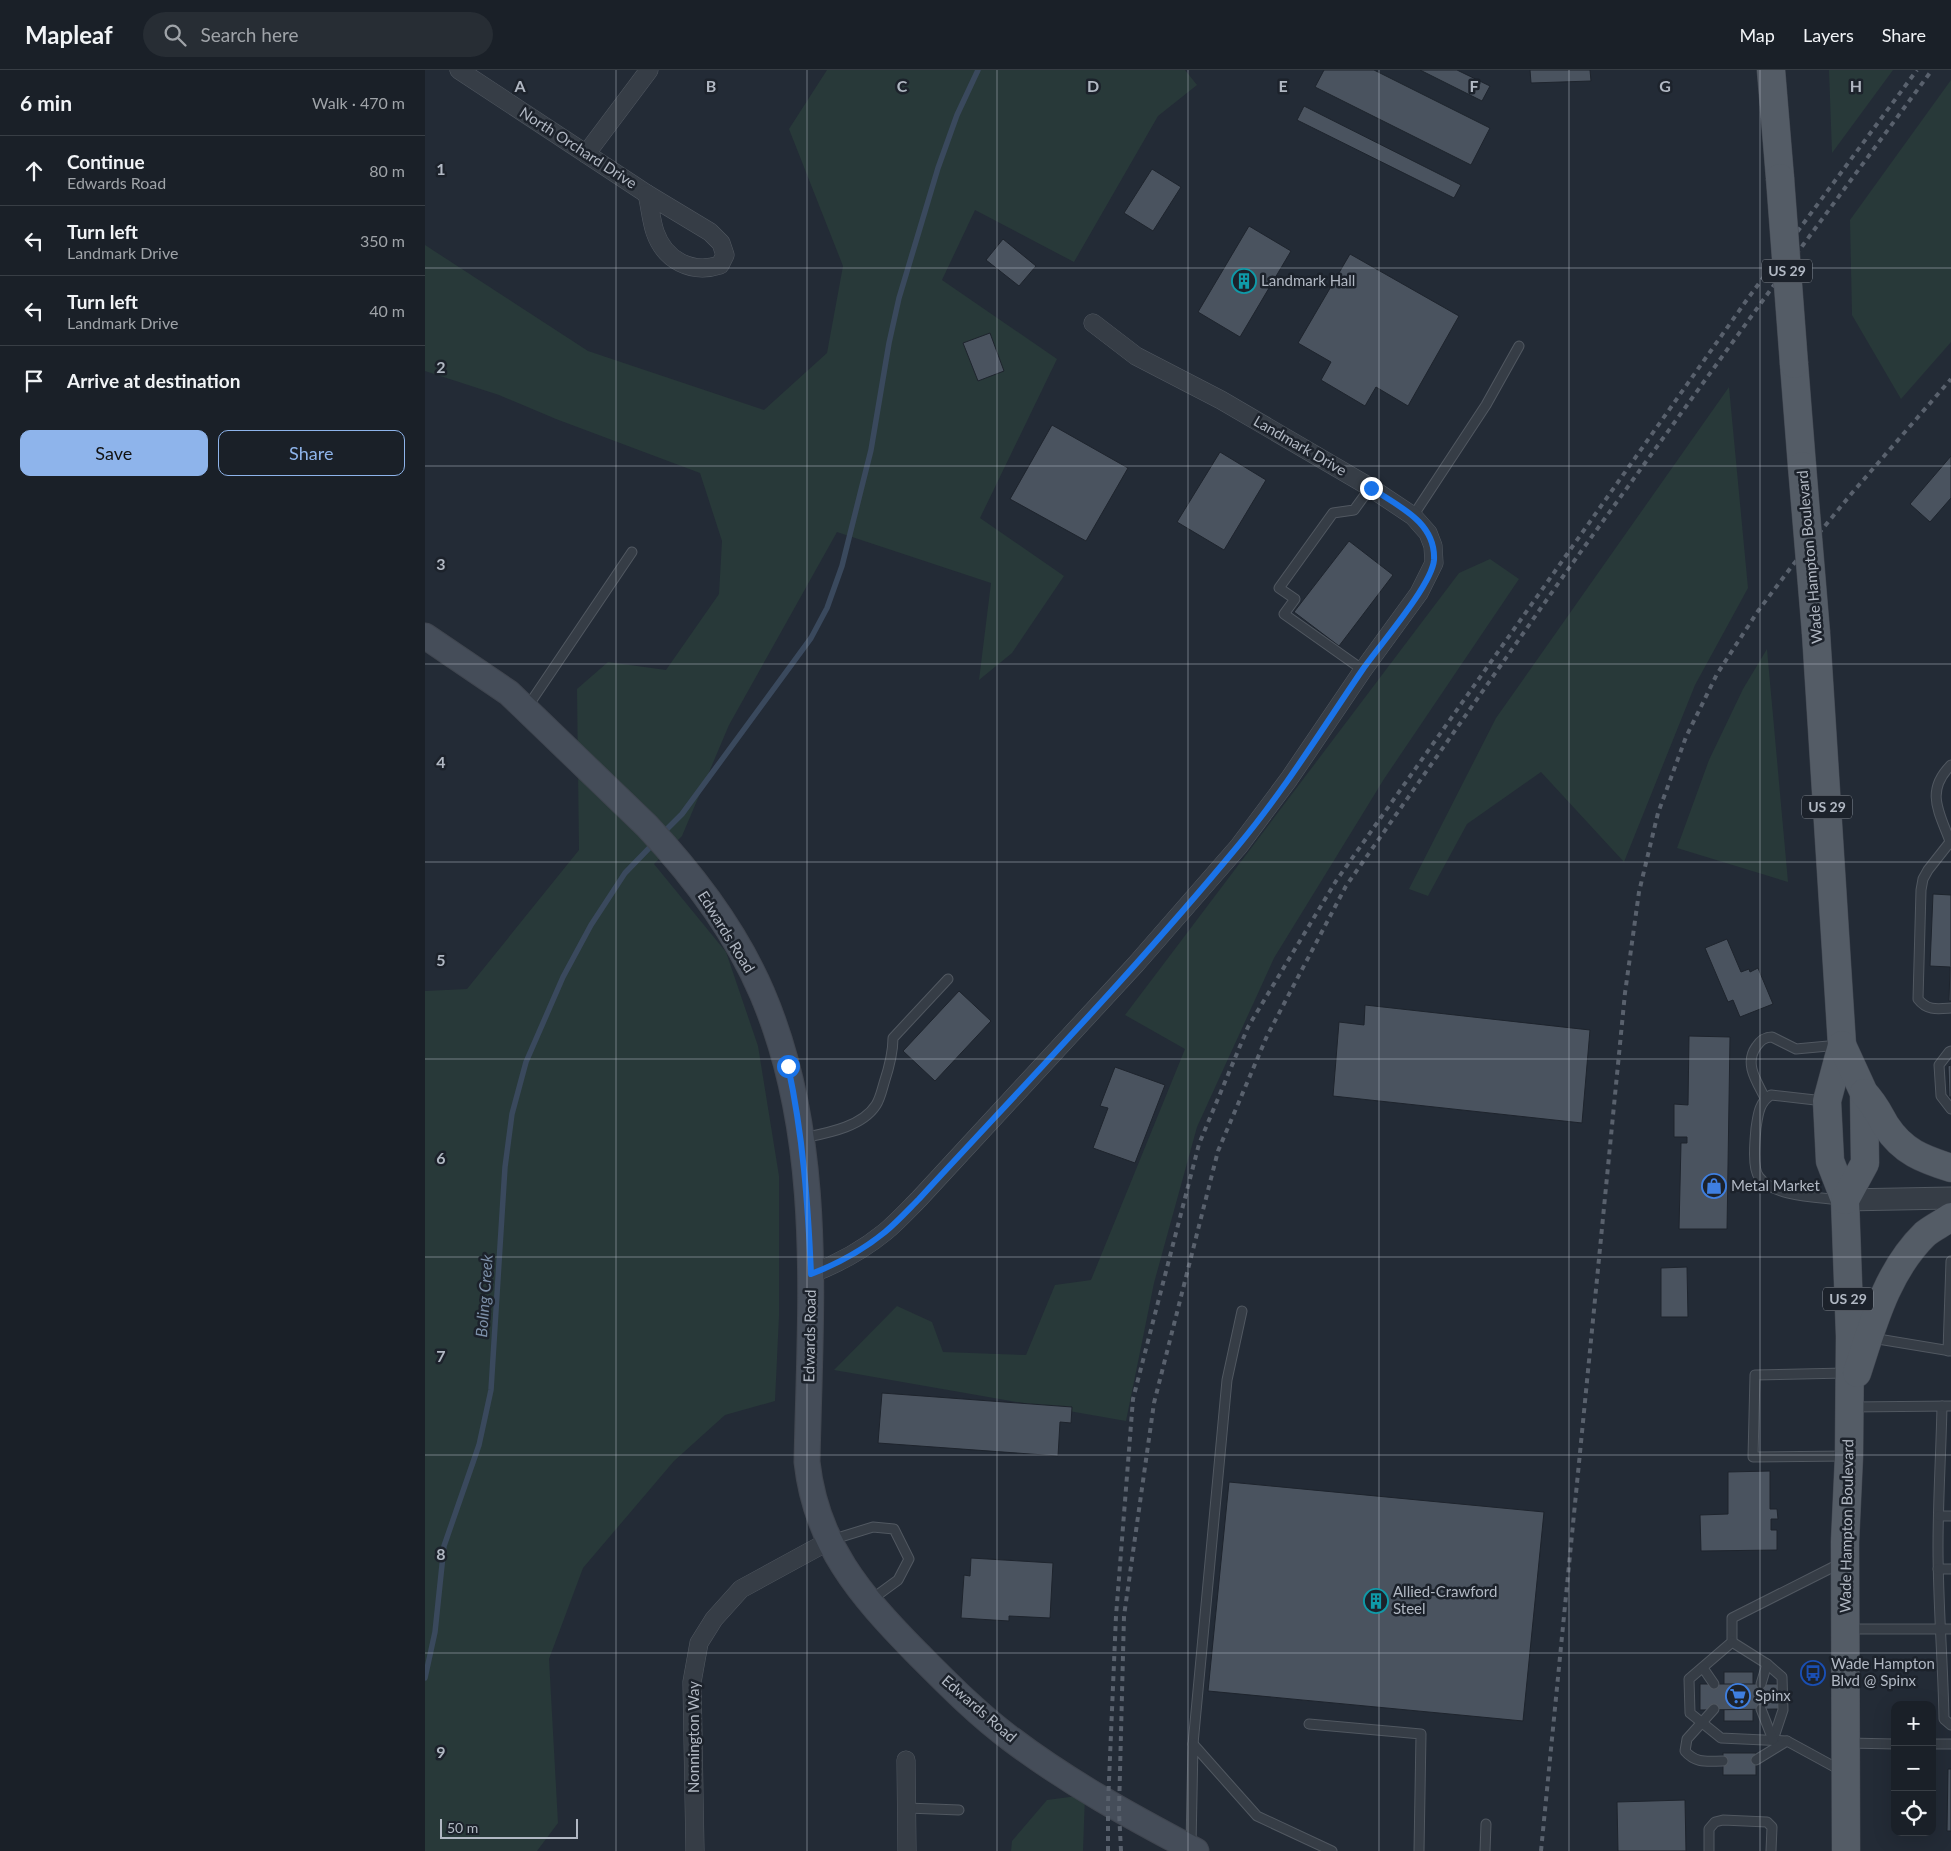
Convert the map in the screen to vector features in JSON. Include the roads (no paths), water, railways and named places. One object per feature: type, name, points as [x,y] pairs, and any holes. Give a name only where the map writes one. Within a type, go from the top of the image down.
[{"type":"main road","name":"Wade Hampton Boulevard","points":[[1771,70],[1816,633],[1841,1045],[1827,1101],[1830,1161],[1845,1200],[1859,1337],[1849,1393],[1846,1560],[1846,1851]]},
{"type":"main road","name":"Edwards Road","points":[[425,636],[509,693],[647,826],[664,844],[702,892],[729,932],[762,992],[788,1066],[801,1138],[808,1202],[811,1274],[807,1462],[813,1500],[819,1518],[829,1541],[853,1581],[890,1625],[941,1676],[1011,1739],[1119,1811],[1193,1850]]},
{"type":"main road","name":"Wade Hampton Boulevard","points":[[1841,1045],[1864,1093],[1865,1163],[1845,1200]]},
{"type":"main road","points":[[1864,1093],[1874,1104],[1886,1126],[1902,1144],[1922,1159],[1951,1168]]},
{"type":"main road","name":"Wade Hampton Boulevard","points":[[1859,1337],[1908,1252],[1927,1233],[1951,1217]]},
{"type":"street","name":"North Orchard Drive","points":[[459,70],[647,194],[709,232],[721,243],[725,255],[720,265],[711,268],[694,268],[674,259],[667,252],[655,232],[647,194]]},
{"type":"street","points":[[586,154],[649,70]]},
{"type":"street","name":"Landmark Drive","points":[[811,1274],[827,1268],[869,1244],[887,1231],[919,1199],[1136,964],[1239,846],[1289,779],[1363,670],[1419,593],[1434,562],[1433,546],[1428,533],[1413,516],[1371,488],[1221,400],[1136,356],[1093,323]]},
{"type":"street","points":[[1845,1200],[1951,1198]]},
{"type":"street","name":"Nonnington Way","points":[[695,1851],[692,1682],[699,1643],[714,1619],[741,1589],[829,1541]]},
{"type":"street","points":[[906,1760],[907,1851]]},
{"type":"lane","points":[[1413,516],[1486,405],[1519,346]]},
{"type":"lane","points":[[1363,670],[1284,614],[1295,599],[1279,588],[1333,514],[1354,510],[1371,488]]},
{"type":"lane","points":[[526,709],[632,552]]},
{"type":"lane","points":[[1951,765],[1941,774],[1936,786],[1936,801],[1951,843],[1923,879],[1921,890],[1919,999],[1923,1005],[1931,1009],[1951,1008]]},
{"type":"lane","points":[[801,1138],[834,1132],[863,1118],[876,1105],[887,1074],[893,1048],[893,1038],[948,979]]},
{"type":"lane","points":[[1765,1098],[1751,1068],[1752,1054],[1761,1040],[1772,1037],[1796,1049],[1841,1045]]},
{"type":"lane","points":[[1951,1051],[1939,1065],[1941,1096],[1951,1109]]},
{"type":"lane","points":[[1827,1101],[1771,1095],[1765,1098],[1760,1106],[1756,1129],[1755,1166],[1759,1177],[1780,1191],[1845,1200]]},
{"type":"lane","points":[[1859,1337],[1949,1351],[1951,1261]]},
{"type":"lane","points":[[1193,1850],[1193,1744],[1227,1380],[1242,1311]]},
{"type":"lane","points":[[1849,1456],[1753,1457],[1755,1375],[1849,1393],[1947,1406],[1939,1516],[1938,1569],[1939,1629],[1943,1656],[1944,1719],[1951,1725]]},
{"type":"lane","points":[[1939,1516],[1951,1516]]},
{"type":"lane","points":[[829,1541],[873,1527],[894,1529],[909,1559],[898,1580],[869,1601]]},
{"type":"lane","points":[[1846,1560],[1732,1618],[1732,1642],[1689,1679],[1690,1713],[1721,1738],[1787,1741],[1846,1774]]},
{"type":"lane","points":[[1938,1569],[1951,1569]]},
{"type":"lane","points":[[1846,1629],[1951,1629]]},
{"type":"lane","points":[[1732,1642],[1767,1664],[1782,1677],[1783,1710],[1773,1740]]},
{"type":"lane","points":[[1761,1684],[1767,1664]]},
{"type":"lane","points":[[1703,1668],[1714,1684]]},
{"type":"lane","points":[[1714,1709],[1687,1739],[1685,1751],[1691,1758],[1700,1762],[1723,1761]]},
{"type":"lane","points":[[1761,1709],[1773,1740]]},
{"type":"lane","points":[[1309,1724],[1421,1734],[1419,1851]]},
{"type":"lane","points":[[1756,1760],[1787,1741]]},
{"type":"lane","points":[[1846,1743],[1891,1744]]},
{"type":"lane","points":[[1193,1744],[1257,1816],[1332,1851]]},
{"type":"lane","points":[[1936,1744],[1951,1744]]},
{"type":"lane","points":[[907,1808],[959,1810]]},
{"type":"lane","points":[[1709,1851],[1709,1829],[1715,1822],[1723,1820],[1767,1822],[1772,1826],[1771,1851]]},
{"type":"lane","points":[[1485,1851],[1487,1824]]},
{"type":"waterway","points":[[662,834],[682,814],[811,638],[827,608],[842,566],[871,450],[889,343],[899,298],[938,168],[957,115],[978,70]]},
{"type":"waterway","name":"Boling Creek","points":[[425,1678],[435,1632],[444,1546],[479,1445],[491,1390],[505,1167],[512,1114],[526,1062],[563,977],[591,925],[625,873],[654,843]]},
{"type":"railway","points":[[1108,1851],[1108,1804],[1116,1616],[1133,1399],[1199,1144],[1248,1027],[1336,881],[1746,301],[1917,70]]},
{"type":"railway","points":[[1121,1851],[1119,1811],[1124,1616],[1154,1403],[1218,1151],[1267,1036],[1346,886],[1569,568],[1932,70]]},
{"type":"railway","points":[[1541,1851],[1625,993],[1639,892],[1658,813],[1686,737],[1717,674],[1758,611],[1852,493],[1951,379]]},
{"type":"place","name":"Landmark Hall","points":[[1244,281]]},
{"type":"place","name":"Metal Market","points":[[1714,1186]]},
{"type":"place","name":"Allied-Crawford Steel","points":[[1376,1601]]},
{"type":"place","name":"Wade Hampton Blvd @ Spinx","points":[[1813,1673]]},
{"type":"place","name":"Spinx","points":[[1738,1696]]}]
